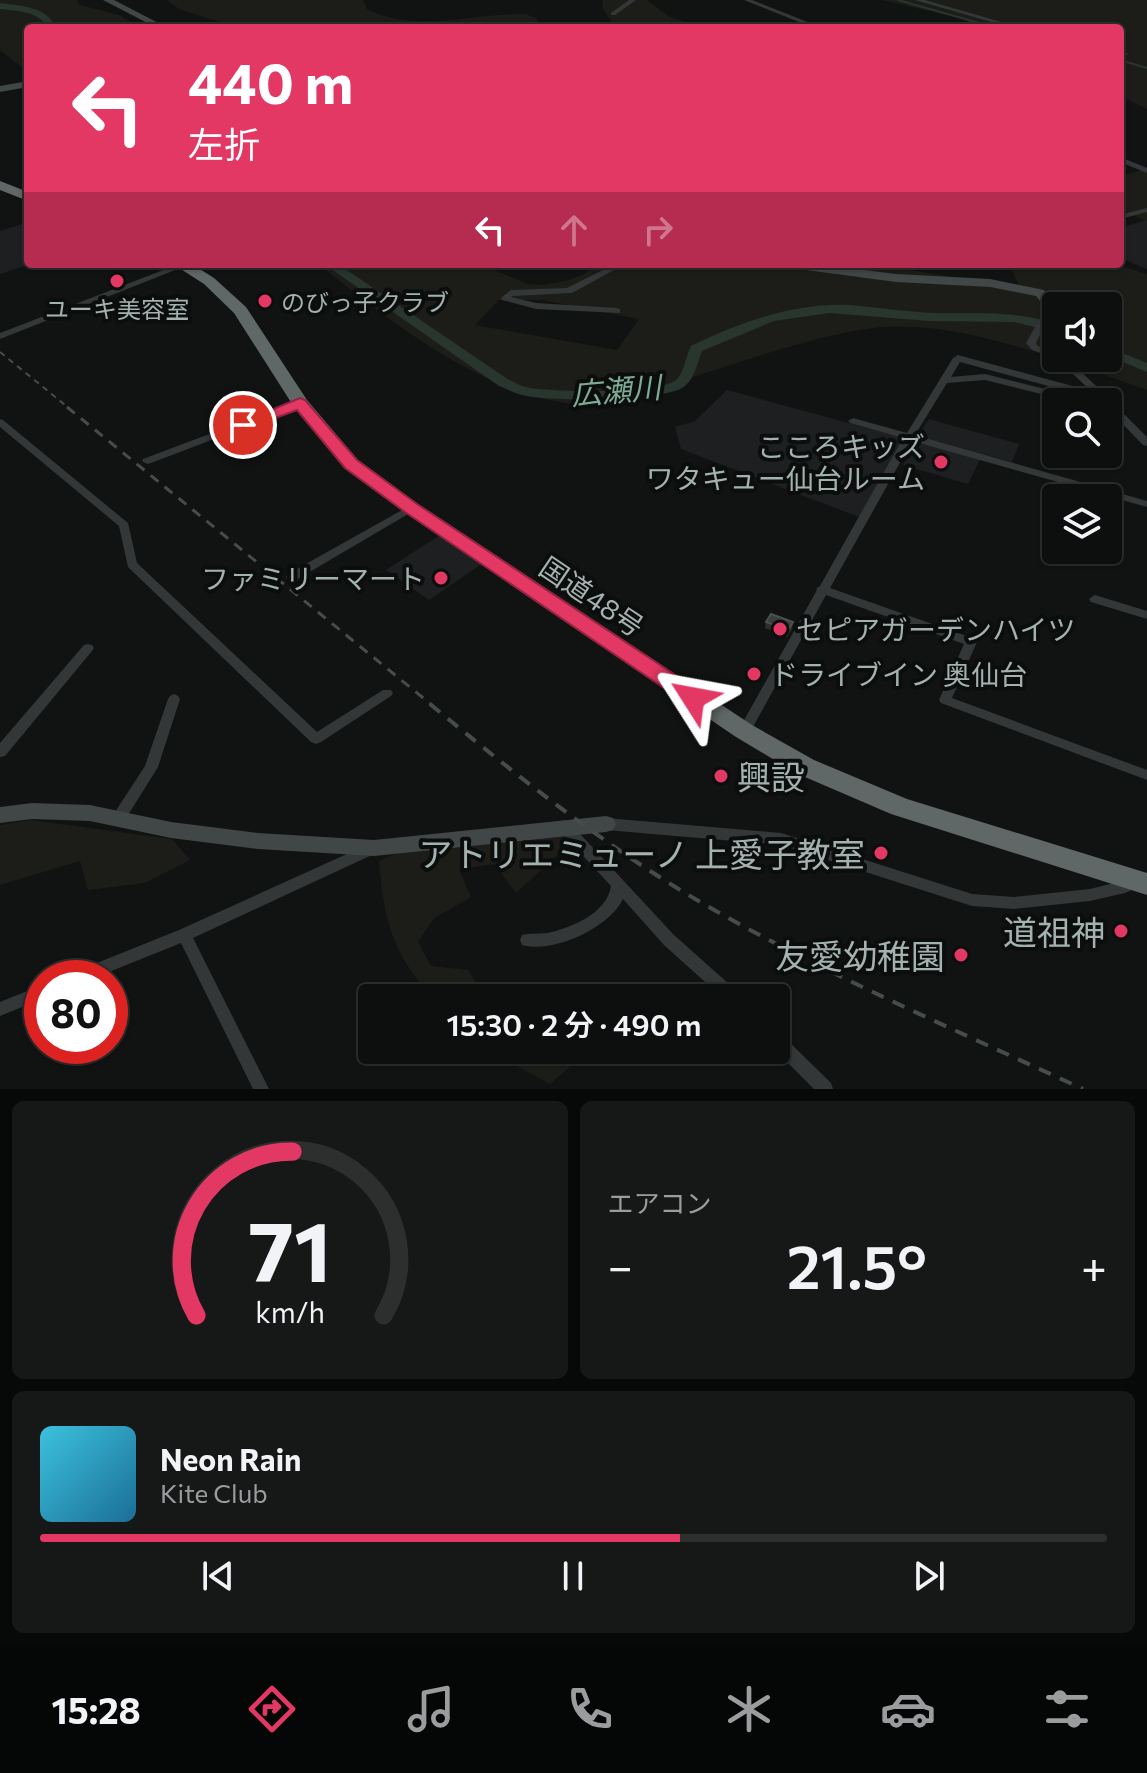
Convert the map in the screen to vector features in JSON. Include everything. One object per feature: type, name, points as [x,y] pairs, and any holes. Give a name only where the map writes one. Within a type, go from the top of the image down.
[{"type":"highway","points":[[0,185],[24,195]]},
{"type":"highway","name":"国道48号","points":[[188,268],[209,281],[240,310],[300,403],[351,464],[411,508],[744,731],[806,767],[900,807],[1136,881]]},
{"type":"street","points":[[107,0],[156,24]]},
{"type":"street","points":[[613,14],[633,0]]},
{"type":"street","points":[[747,0],[810,24]]},
{"type":"street","points":[[918,0],[1005,24]]},
{"type":"street","points":[[0,89],[24,85]]},
{"type":"street","points":[[1124,161],[1147,171]]},
{"type":"street","points":[[1124,216],[1147,210]]},
{"type":"street","points":[[0,336],[175,268]]},
{"type":"street","points":[[613,268],[569,291],[511,293],[505,298],[536,306],[617,311]]},
{"type":"street","points":[[821,268],[896,278],[990,283],[1042,295]]},
{"type":"street","points":[[1042,322],[1032,339],[1035,348],[1042,350]]},
{"type":"street","points":[[744,731],[909,437],[958,358],[1056,388]]},
{"type":"street","points":[[1075,372],[1092,388]]},
{"type":"street","points":[[943,381],[985,377],[1042,391]]},
{"type":"street","points":[[147,461],[300,403]]},
{"type":"street","points":[[1122,418],[1147,443]]},
{"type":"street","points":[[853,421],[1147,504]]},
{"type":"street","points":[[3,428],[124,525],[132,564],[316,739],[387,693]]},
{"type":"street","points":[[292,577],[411,508]]},
{"type":"street","points":[[822,589],[971,642],[945,700],[1147,775]]},
{"type":"street","points":[[1095,599],[1147,615]]},
{"type":"street","points":[[0,752],[88,648]]},
{"type":"street","points":[[118,819],[151,767],[174,699]]},
{"type":"street","points":[[0,815],[32,811],[90,813],[171,830],[258,841],[374,848],[606,824],[781,839],[972,900],[1014,903],[1090,895],[1125,887],[1136,881]]},
{"type":"street","points":[[564,826],[669,940],[718,984]]},
{"type":"street","points":[[122,960],[374,848]]},
{"type":"street","points":[[527,940],[539,942],[601,917],[615,901],[618,884]]},
{"type":"street","points":[[184,935],[261,1089]]},
{"type":"street","points":[[0,1009],[24,999]]},
{"type":"street","points":[[790,1054],[825,1089]]},
{"type":"shaded area","points":[[0,0],[77,0],[80,5],[119,15],[134,24],[24,24],[24,69],[0,50]]},
{"type":"shaded area","points":[[167,0],[363,0],[367,9],[405,20],[526,14],[536,18],[540,24],[226,24],[179,9]]},
{"type":"shaded area","points":[[603,0],[647,0],[668,16],[691,24],[613,24],[602,6]]},
{"type":"shaded area","points":[[882,0],[1147,0],[1147,109],[1124,98],[1124,24],[972,24],[959,18]]},
{"type":"shaded area","points":[[1147,169],[1147,221],[1124,212],[1124,175]]},
{"type":"shaded area","points":[[1147,220],[1147,269],[1124,260],[1124,227]]},
{"type":"shaded area","points":[[24,223],[24,266],[0,274],[0,231]]},
{"type":"shaded area","points":[[1124,267],[1147,274],[1147,390],[1097,372],[1122,372],[1122,292],[1042,292],[1042,354],[959,332],[884,327],[809,341],[685,380],[598,403],[559,402],[526,393],[493,381],[431,347],[323,268],[490,268],[528,284],[542,285],[566,281],[591,268],[898,268],[1021,288],[1010,268]],"holes":[[[499,300],[543,300],[639,319],[617,350],[475,325]]]},
{"type":"shaded area","points":[[727,390],[904,438],[859,517],[681,449],[675,427],[695,421]]},
{"type":"shaded area","points":[[929,419],[1019,444],[1012,462],[918,436]]},
{"type":"shaded area","name":"こころキッズ ワタキュー仙台ルーム","points":[[916,441],[980,459],[968,484],[903,465]]},
{"type":"shaded area","points":[[440,535],[483,563],[429,600],[386,570]]},
{"type":"shaded area","points":[[30,820],[172,839],[190,860],[145,883],[88,890],[80,861],[0,885],[0,825]]},
{"type":"shaded area","points":[[562,833],[567,846],[516,893],[494,864],[459,869],[471,897],[434,918],[418,942],[431,966],[468,970],[476,984],[421,984],[399,951],[387,919],[379,861],[404,850]]},
{"type":"shaded area","points":[[513,1064],[573,1064],[550,1084]]},
{"type":"building","points":[[771,614],[793,622],[788,630],[766,622]]},
{"type":"waterway","points":[[898,0],[983,24]]},
{"type":"waterway","name":"広瀬川","points":[[0,6],[38,13],[50,24]]},
{"type":"waterway","points":[[1124,61],[1147,68]]},
{"type":"waterway","name":"広瀬川","points":[[336,268],[504,383],[526,392],[617,395],[666,390],[680,384],[696,349],[770,318],[809,310],[849,309],[929,317],[999,317],[1042,323]]},
{"type":"waterway","name":"広瀬川","points":[[1122,357],[1147,368]]},
{"type":"railway","points":[[0,352],[70,409]]},
{"type":"railway","points":[[67,407],[433,706]]},
{"type":"railway","points":[[430,704],[568,814],[678,889],[852,982],[1083,1089]]},
{"type":"place","name":"ユーキ美容室","points":[[117,281]]},
{"type":"place","name":"のびっ子クラブ","points":[[265,301]]},
{"type":"place","name":"こころキッズ ワタキュー仙台ルーム","points":[[941,462]]},
{"type":"place","name":"ファミリーマート","points":[[441,578]]},
{"type":"place","name":"セピアガーデンハイツ","points":[[780,629]]},
{"type":"place","name":"ドライブイン 奥仙台","points":[[754,674]]},
{"type":"place","name":"興設","points":[[721,776]]},
{"type":"place","name":"アトリエミューノ 上愛子教室","points":[[881,853]]},
{"type":"place","name":"道祖神","points":[[1121,931]]},
{"type":"place","name":"友愛幼稚園","points":[[961,955]]},
{"type":"route","points":[[243,425],[300,403],[351,464],[411,508],[693,698]]}]
